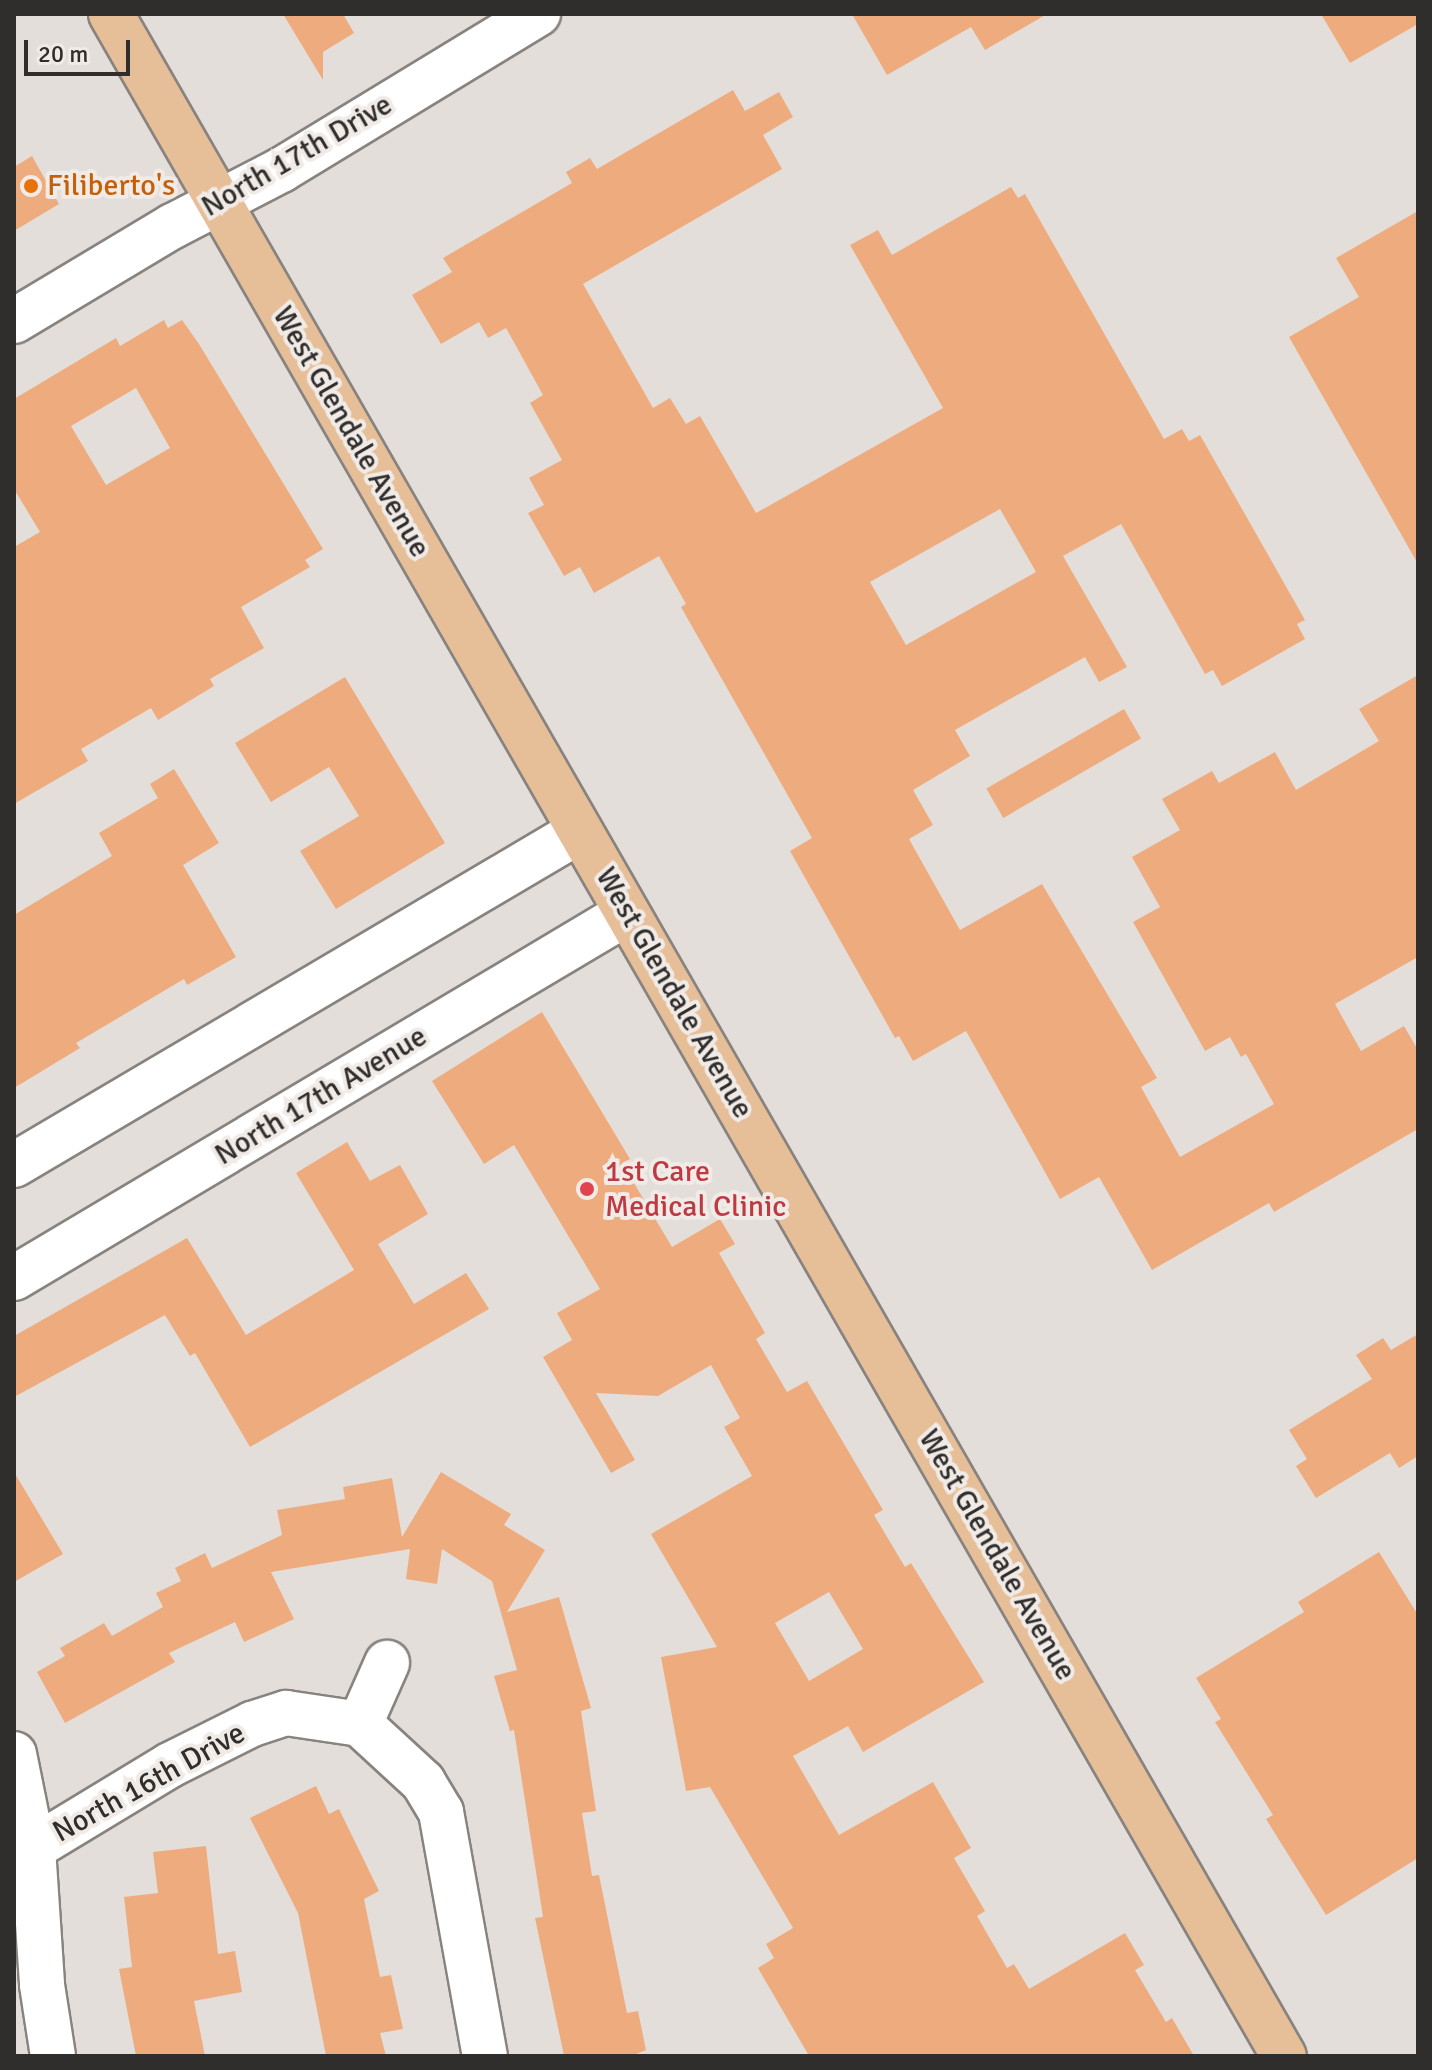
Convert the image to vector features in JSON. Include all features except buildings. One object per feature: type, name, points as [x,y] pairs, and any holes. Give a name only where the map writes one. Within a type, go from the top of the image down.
[{"type":"main road","name":"West Glendale Avenue","points":[[111,14],[1284,2056]]},
{"type":"street","name":"North 17th Drive","points":[[14,321],[538,14]]},
{"type":"street","points":[[14,1165],[580,831]]},
{"type":"street","name":"North 17th Avenue","points":[[14,1278],[627,913]]},
{"type":"street","points":[[387,1663],[360,1724],[423,1782],[441,1812],[485,2056]]},
{"type":"street","name":"North 16th Drive","points":[[33,1848],[170,1765],[252,1724],[286,1713],[360,1724]]},
{"type":"street","points":[[14,1754],[33,1848],[42,1985],[53,2056]]},
{"type":"place","name":"Filiberto's","points":[[31,186]]},
{"type":"place","name":"1st Care Medical Clinic","points":[[587,1189]]}]
